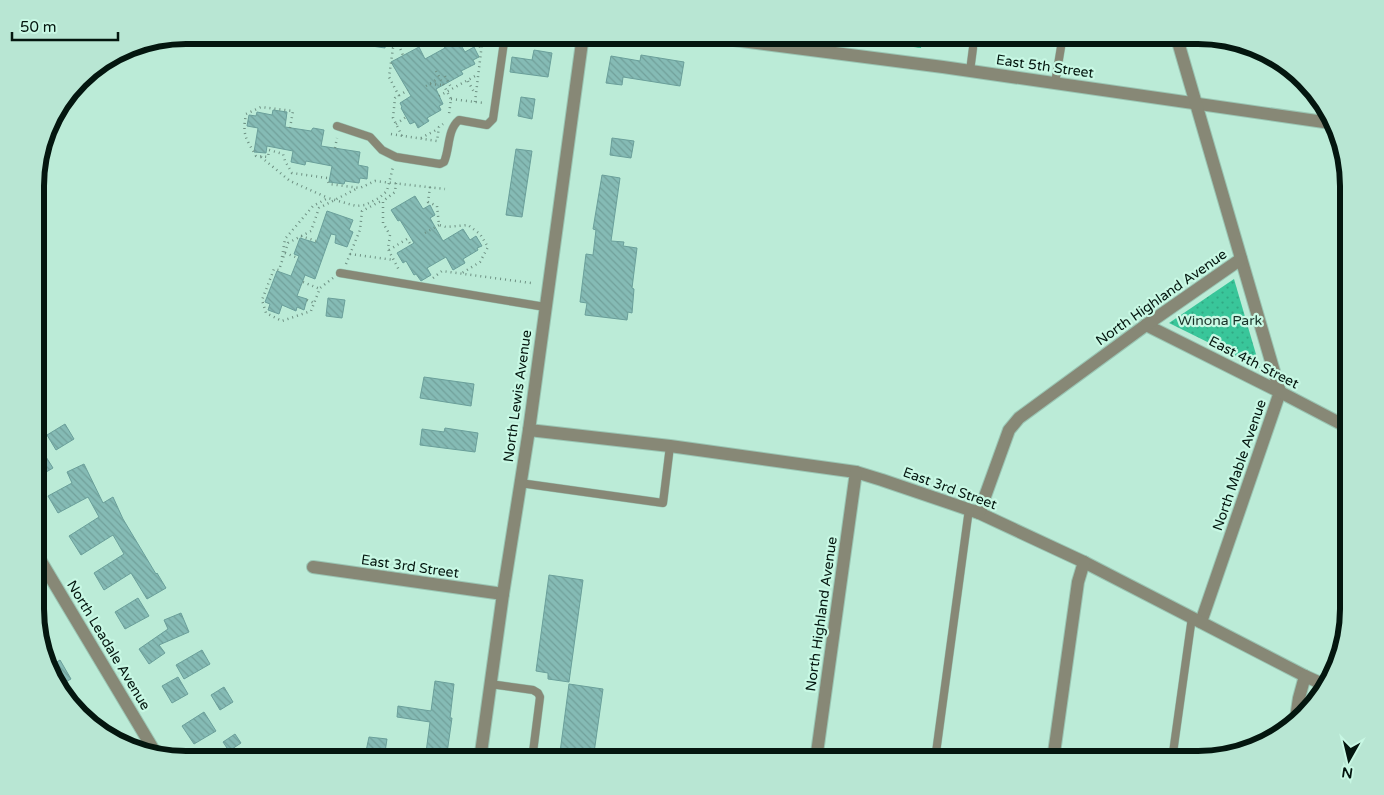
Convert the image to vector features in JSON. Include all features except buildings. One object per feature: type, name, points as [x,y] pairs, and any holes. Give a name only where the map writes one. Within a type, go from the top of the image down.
[{"type":"street","name":"North Lewis Avenue","points":[[481,751],[503,594],[529,430],[582,44]]},
{"type":"street","name":"East 5th Street","points":[[764,44],[970,71],[1326,122]]},
{"type":"street","name":"North Highland Avenue","points":[[974,511],[1009,430],[1019,418],[1146,325],[1241,259],[1179,44]]},
{"type":"street","name":"North Mable Avenue","points":[[1196,619],[1280,392],[1241,259]]},
{"type":"street","name":"East 4th Street","points":[[1146,325],[1340,423]]},
{"type":"street","name":"East 3rd Street","points":[[529,430],[670,446],[856,472],[974,511],[1084,562],[1319,683]]},
{"type":"street","name":"North Highland Avenue","points":[[817,751],[856,472]]},
{"type":"street","points":[[1054,751],[1078,582],[1084,562]]},
{"type":"street","name":"North Leadale Avenue","points":[[44,566],[152,747]]},
{"type":"street","name":"East 3rd Street","points":[[313,567],[503,594]]},
{"type":"street","points":[[1297,712],[1305,676]]},
{"type":"lane","points":[[337,126],[370,137],[382,150],[396,157],[440,164],[444,162],[451,134],[459,120],[487,124],[493,119],[504,44]]},
{"type":"lane","points":[[1054,83],[1061,47]]},
{"type":"lane","points":[[970,71],[973,48]]},
{"type":"lane","points":[[341,273],[545,307]]},
{"type":"lane","points":[[520,483],[663,503],[670,446]]},
{"type":"lane","points":[[936,751],[974,511]]},
{"type":"lane","points":[[1174,751],[1196,619]]},
{"type":"lane","points":[[490,684],[533,690],[538,693],[540,698],[533,751]]},
{"type":"path","points":[[399,96],[389,77],[393,48],[398,44],[403,56]]},
{"type":"path","points":[[478,44],[481,50]]},
{"type":"path","points":[[475,102],[482,44]]},
{"type":"path","points":[[420,138],[448,121],[451,99],[436,71]]},
{"type":"path","points":[[439,96],[478,75]]},
{"type":"path","points":[[445,76],[452,89]]},
{"type":"path","points":[[439,78],[427,85],[443,85]]},
{"type":"path","points":[[468,81],[476,95]]},
{"type":"path","points":[[402,136],[392,118],[395,98],[408,90]]},
{"type":"path","points":[[451,99],[495,105]]},
{"type":"path","points":[[290,128],[293,111],[261,107],[246,114],[245,136],[256,156],[268,157],[269,150],[283,154],[292,173],[327,178],[330,184],[358,188]]},
{"type":"path","points":[[396,124],[406,118]]},
{"type":"path","points":[[391,134],[437,141],[438,128]]},
{"type":"path","points":[[260,156],[290,182],[328,198],[356,206],[365,205],[379,198],[387,191],[396,157]]},
{"type":"path","points":[[308,238],[319,208],[375,181],[445,189]]},
{"type":"path","points":[[311,231],[288,243],[278,270],[274,269],[262,300],[266,313],[282,320],[311,311],[320,289],[341,273],[360,230],[362,211],[395,192],[396,183]]},
{"type":"path","points":[[430,187],[428,202],[437,206],[439,225]]},
{"type":"path","points":[[280,265],[285,239],[314,206],[328,198]]},
{"type":"path","points":[[383,200],[383,223],[390,235],[389,250],[407,284]]},
{"type":"path","points":[[424,233],[439,225],[446,227],[468,225],[480,234],[488,247],[480,262],[462,273]]},
{"type":"path","points":[[301,236],[316,241]]},
{"type":"path","points":[[389,250],[406,239],[411,245]]},
{"type":"path","points":[[285,252],[298,258]]},
{"type":"path","points":[[350,254],[394,260]]},
{"type":"path","points":[[422,287],[442,271],[530,283]]},
{"type":"path","points":[[302,282],[320,289]]},
{"type":"path","points":[[307,300],[314,303]]},
{"type":"green space","points":[[891,44],[922,44],[921,48]]},
{"type":"green space","name":"Winona Park","points":[[1234,279],[1260,368],[1169,323]]}]
